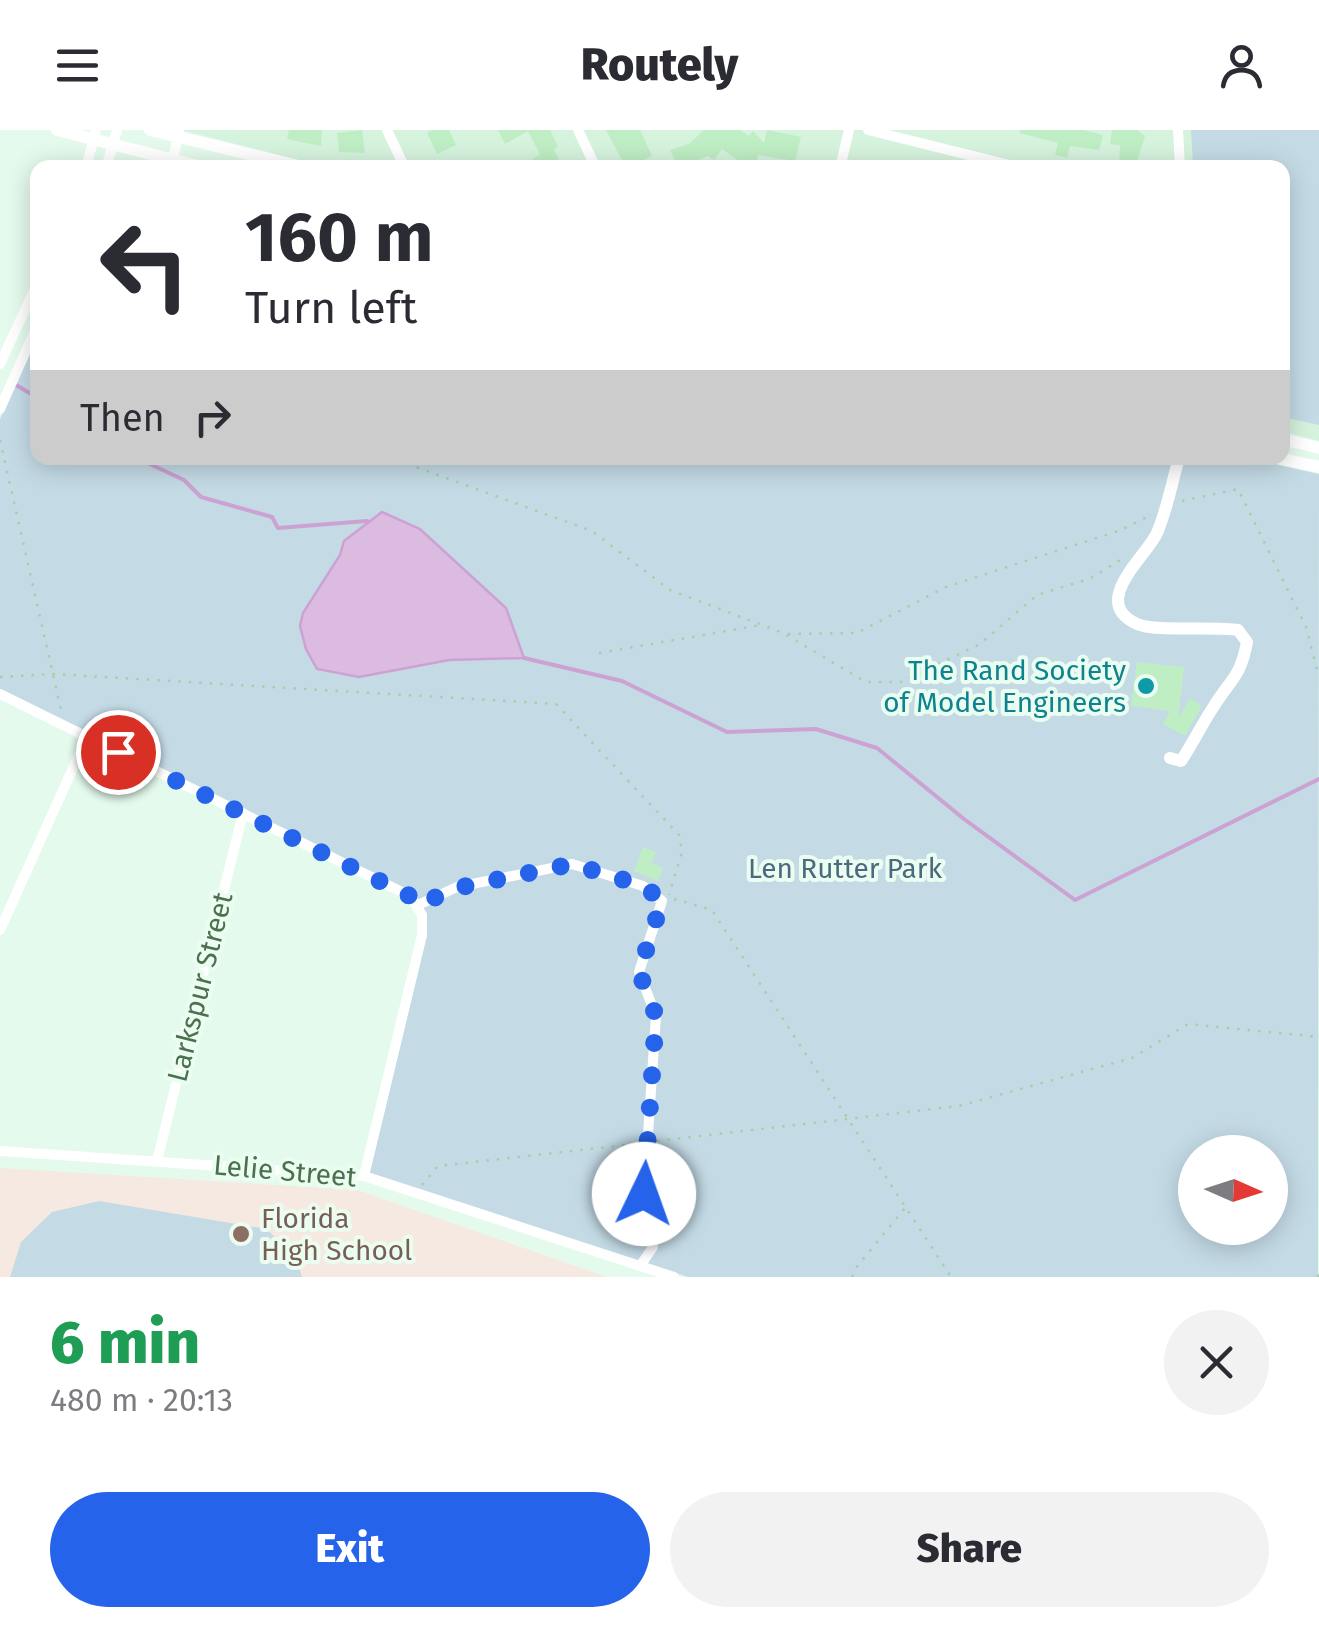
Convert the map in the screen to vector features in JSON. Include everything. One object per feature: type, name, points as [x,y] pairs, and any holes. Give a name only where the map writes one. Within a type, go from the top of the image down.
[{"type":"street","points":[[58,130],[116,137],[173,160],[178,133]]},
{"type":"street","points":[[150,130],[178,133],[277,160]]},
{"type":"street","points":[[388,130],[401,160]]},
{"type":"street","points":[[578,130],[592,160]]},
{"type":"street","points":[[842,160],[848,130]]},
{"type":"street","points":[[868,130],[989,160]]},
{"type":"street","points":[[1178,130],[1180,160]]},
{"type":"street","points":[[88,160],[95,135]]},
{"type":"street","points":[[0,364],[30,299]]},
{"type":"street","points":[[0,409],[30,341]]},
{"type":"street","points":[[1290,440],[1319,448]]},
{"type":"street","points":[[1290,461],[1319,468]]},
{"type":"street","points":[[1170,758],[1181,761],[1196,740],[1213,707],[1242,669],[1247,642],[1238,630],[1137,624],[1123,612],[1118,600],[1120,586],[1157,534],[1177,465]]},
{"type":"street","points":[[0,694],[410,896],[418,905],[422,935],[364,1176]]},
{"type":"street","points":[[0,930],[86,737]]},
{"type":"street","name":"Larkspur Street","points":[[157,1160],[242,813]]},
{"type":"street","points":[[418,905],[457,888],[572,864],[644,886],[662,901],[639,972],[656,1016],[644,1194],[653,1247],[640,1266]]},
{"type":"street","name":"Lelie Street","points":[[0,1151],[364,1176],[674,1277]]},
{"type":"path","points":[[0,440],[65,726]]},
{"type":"path","points":[[410,465],[592,531],[670,590],[783,632],[866,682],[901,682],[980,644],[1037,595],[1089,578],[1128,554]]},
{"type":"path","points":[[1168,507],[1184,499],[1238,490],[1306,626],[1319,678]]},
{"type":"path","points":[[786,634],[858,634],[946,587],[1121,530],[1152,515]]},
{"type":"path","points":[[599,652],[762,625]]},
{"type":"path","points":[[0,676],[53,674],[556,704],[679,835],[682,852],[669,897],[712,910],[950,1277]]},
{"type":"path","points":[[418,1190],[438,1166],[959,1106],[1132,1058],[1188,1024],[1319,1037]]},
{"type":"path","points":[[852,1277],[854,1269],[906,1208]]},
{"type":"path","points":[[1318,1277],[1319,1270]]},
{"type":"shaded area","points":[[181,130],[1319,130],[1319,441],[1290,433],[1290,160],[299,160]]},
{"type":"shaded area","points":[[382,512],[420,529],[506,608],[524,658],[449,660],[359,677],[317,669],[300,626],[303,613],[340,555],[344,541]]},
{"type":"shaded area","name":"Florida High School","points":[[0,1168],[357,1190],[607,1277],[0,1277]]},
{"type":"green space","points":[[1191,130],[1319,130],[1319,425],[1290,419],[1290,160],[1193,160]]},
{"type":"green space","name":"Len Rutter Park","points":[[30,351],[30,465],[1279,465],[1319,474],[1318,1277],[688,1277],[369,1174],[425,941],[424,909],[413,893],[0,689],[0,419]]},
{"type":"green space","points":[[99,1201],[267,1229],[297,1261],[302,1277],[10,1277],[21,1242],[52,1212]]},
{"type":"building","points":[[289,130],[322,130],[321,146],[287,139]]},
{"type":"building","points":[[362,130],[365,153],[339,152],[337,133]]},
{"type":"building","points":[[449,130],[456,145],[437,154],[427,133]]},
{"type":"building","points":[[498,130],[550,130],[558,146],[554,150],[559,160],[531,160],[540,154],[528,131],[505,144]]},
{"type":"building","points":[[606,130],[640,130],[652,156],[622,160]]},
{"type":"building","points":[[704,130],[740,130],[749,136],[753,131],[764,143],[767,130],[801,137],[795,160],[758,155],[757,160],[738,160],[722,149],[714,160],[708,156],[675,160],[670,150],[689,144]]},
{"type":"building","points":[[1020,130],[1083,130],[1103,135],[1099,150],[1070,146],[1067,158],[1055,155],[1058,143]]},
{"type":"building","points":[[1112,130],[1137,130],[1145,136],[1138,160],[1119,160],[1120,145],[1110,144]]},
{"type":"building","points":[[1137,662],[1184,667],[1178,720],[1190,698],[1202,706],[1185,736],[1163,724],[1170,711],[1131,706]]},
{"type":"building","points":[[643,847],[656,852],[652,863],[663,868],[658,881],[634,871]]},
{"type":"waterway","points":[[16,385],[30,393]]},
{"type":"waterway","points":[[152,465],[184,480],[201,497],[272,517],[278,528],[367,521]]},
{"type":"waterway","points":[[524,658],[622,681],[727,732],[816,729],[877,748],[964,819],[1075,900],[1319,779]]},
{"type":"place","name":"The Rand Society of Model Engineers","points":[[1146,686]]},
{"type":"place","name":"Florida High School","points":[[241,1234]]},
{"type":"route","points":[[118,752],[410,896],[418,905],[457,888],[572,864],[644,886],[662,901],[639,972],[656,1016],[644,1194]]}]
